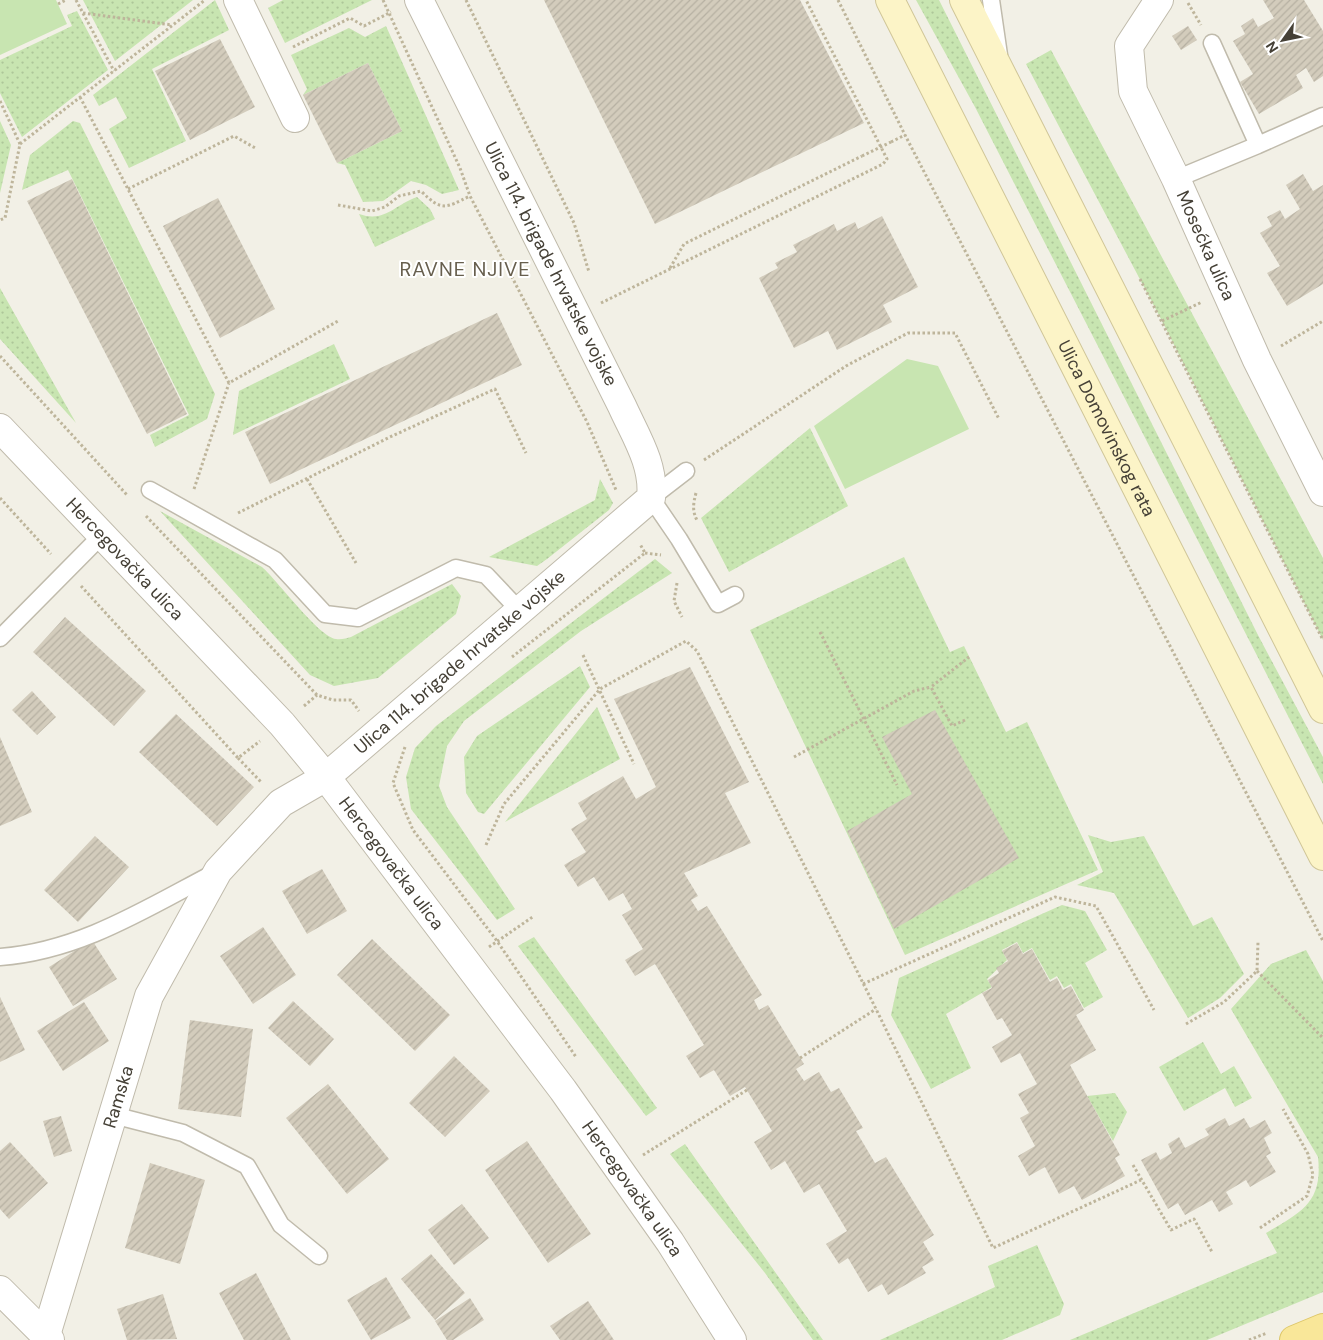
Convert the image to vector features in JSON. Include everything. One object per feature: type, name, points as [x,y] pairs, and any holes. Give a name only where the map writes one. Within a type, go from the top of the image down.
[{"type":"main road","name":"Ulica Domovinskog rata","points":[[890,0],[1323,856]]},
{"type":"main road","points":[[964,0],[1323,709]]},
{"type":"main road","points":[[1294,1340],[1323,1328]]},
{"type":"street","points":[[238,0],[295,118]]},
{"type":"street","name":"Ulica 114. brigade hrvatske vojske","points":[[326,777],[628,519],[651,498],[653,483],[648,465],[622,406],[418,0]]},
{"type":"street","name":"Mosećka ulica","points":[[1159,0],[1129,46],[1132,91],[1176,179],[1257,360],[1323,492]]},
{"type":"street","name":"Hercegovačka ulica","points":[[0,428],[282,724],[326,777],[563,1090],[670,1242],[732,1340]]},
{"type":"street","name":"Ramska","points":[[48,1338],[150,996],[218,871],[281,803],[326,777]]},
{"type":"street","points":[[0,1290],[48,1338]]},
{"type":"lane","points":[[991,0],[1000,72]]},
{"type":"lane","points":[[1212,44],[1258,145]]},
{"type":"lane","points":[[1176,179],[1323,116]]},
{"type":"lane","points":[[691,468],[651,498],[679,538],[718,604],[735,595]]},
{"type":"lane","points":[[150,490],[275,560],[325,614],[358,618],[456,568],[486,575],[520,611]]},
{"type":"lane","points":[[0,638],[102,535]]},
{"type":"lane","name":"Ramska","points":[[0,957],[32,954],[102,932],[218,871]]},
{"type":"lane","points":[[113,1115],[183,1133],[247,1166],[281,1225],[319,1256]]},
{"type":"path","points":[[58,4],[66,0]]},
{"type":"path","points":[[76,0],[114,71]]},
{"type":"path","points":[[20,144],[205,0]]},
{"type":"path","points":[[383,0],[460,168],[470,196],[587,422],[628,519],[645,553],[507,662]]},
{"type":"path","points":[[466,0],[574,223],[591,280]]},
{"type":"path","points":[[601,304],[670,268],[883,164],[887,158],[806,0]]},
{"type":"path","points":[[838,0],[905,135],[1323,940]]},
{"type":"path","points":[[1186,0],[1212,44]]},
{"type":"path","points":[[267,60],[350,18],[364,26],[390,12]]},
{"type":"path","points":[[83,13],[172,25]]},
{"type":"path","points":[[80,97],[229,383]]},
{"type":"path","points":[[0,102],[20,144],[5,218],[0,220]]},
{"type":"path","points":[[670,268],[684,244],[905,135]]},
{"type":"path","points":[[128,189],[234,136],[257,150]]},
{"type":"path","points":[[338,205],[372,211],[385,207],[399,196],[421,191],[435,205],[448,206],[470,196]]},
{"type":"path","points":[[1162,321],[1225,292]]},
{"type":"path","points":[[597,296],[605,312]]},
{"type":"path","points":[[187,511],[229,383],[338,321]]},
{"type":"path","points":[[1257,360],[1323,321]]},
{"type":"path","points":[[698,523],[694,514],[693,503],[697,491],[691,468],[846,366],[908,332],[955,333],[999,418]]},
{"type":"path","points":[[0,356],[134,503]]},
{"type":"path","points":[[214,526],[390,437],[495,389],[526,453]]},
{"type":"path","points":[[307,479],[356,563]]},
{"type":"path","points":[[0,498],[281,803]]},
{"type":"path","points":[[141,510],[317,695],[333,700],[351,700],[376,734]]},
{"type":"path","points":[[662,555],[667,561]]},
{"type":"path","points":[[677,580],[678,588],[674,601],[682,617]]},
{"type":"path","points":[[820,632],[897,785]]},
{"type":"path","points":[[486,845],[504,804],[600,689],[686,641],[697,651],[993,1248],[1142,1180]]},
{"type":"path","points":[[584,655],[634,764]]},
{"type":"path","points":[[794,757],[914,691],[931,687],[969,657]]},
{"type":"path","points":[[931,687],[952,726],[965,720]]},
{"type":"path","points":[[238,758],[282,724]]},
{"type":"path","points":[[407,740],[393,783],[413,830],[497,941],[577,1058]]},
{"type":"path","points":[[863,984],[1055,897],[1096,906],[1154,1010]]},
{"type":"path","points":[[467,961],[534,916]]},
{"type":"path","points":[[1186,1024],[1224,1002],[1257,971],[1258,942]]},
{"type":"path","points":[[1257,971],[1323,1038]]},
{"type":"path","points":[[800,1058],[876,1009]]},
{"type":"path","points":[[620,1171],[747,1090]]},
{"type":"path","points":[[1260,1228],[1307,1196],[1313,1175],[1308,1154],[1283,1109]]},
{"type":"path","points":[[1133,1165],[1171,1230],[1194,1219],[1212,1252]]},
{"type":"green space","points":[[0,0],[56,0],[67,24],[0,55]]},
{"type":"green space","points":[[83,0],[193,0],[115,61]]},
{"type":"green space","points":[[215,0],[229,30],[152,69],[186,141],[129,168],[109,129],[127,118],[116,97],[99,106],[93,95]]},
{"type":"green space","points":[[283,0],[372,0],[285,43],[268,8]]},
{"type":"green space","points":[[916,0],[939,0],[1259,637],[1323,757],[1323,784],[975,107]]},
{"type":"green space","points":[[77,11],[108,70],[22,137],[0,93],[0,60],[72,26],[67,15]]},
{"type":"green space","points":[[386,26],[459,190],[442,194],[426,185],[411,181],[383,201],[363,202],[345,165],[337,163],[402,131],[368,63],[303,95],[307,89],[291,55],[349,28],[365,37]]},
{"type":"green space","points":[[1051,50],[1323,558],[1323,640],[1162,321],[1026,64]]},
{"type":"green space","points":[[0,121],[11,145],[0,193]]},
{"type":"green space","points":[[73,121],[80,123],[215,394],[207,419],[155,447],[150,435],[189,415],[68,170],[22,190],[30,155]]},
{"type":"green space","points":[[417,197],[430,209],[435,219],[375,247],[359,214],[368,216],[383,215]]},
{"type":"green space","points":[[0,288],[76,423],[0,339]]},
{"type":"green space","points":[[334,344],[350,379],[233,435],[239,391]]},
{"type":"green space","points":[[907,359],[938,366],[969,429],[845,489],[814,426]]},
{"type":"green space","points":[[810,428],[848,506],[729,572],[701,518]]},
{"type":"green space","points":[[600,479],[613,503],[609,510],[547,559],[537,566],[489,557],[595,500]]},
{"type":"green space","points":[[160,511],[262,567],[309,619],[329,636],[336,639],[351,637],[452,584],[461,596],[456,614],[378,678],[334,686],[310,675]]},
{"type":"green space","points":[[904,557],[950,652],[964,646],[1006,732],[1027,722],[1098,870],[905,955],[750,630]]},
{"type":"green space","points":[[655,559],[672,573],[581,631],[464,721],[447,746],[439,786],[447,807],[515,909],[497,920],[411,809],[406,777],[415,748],[436,726]]},
{"type":"green space","points":[[580,666],[590,687],[484,814],[478,812],[466,793],[464,757],[477,736]]},
{"type":"green space","points":[[597,707],[620,759],[505,822]]},
{"type":"green space","points":[[1088,835],[1111,842],[1144,836],[1193,926],[1212,917],[1244,974],[1220,998],[1188,1018],[1114,893],[1077,885],[1103,872]]},
{"type":"green space","points":[[1062,905],[1085,911],[1107,950],[1085,963],[1103,997],[1084,1008],[1071,984],[1064,988],[1057,976],[1050,980],[1032,948],[1023,953],[1017,942],[1002,950],[1007,960],[987,979],[992,987],[946,1014],[971,1068],[931,1089],[891,1015],[899,978]]},
{"type":"green space","points":[[534,937],[657,1108],[646,1116],[518,946]]},
{"type":"green space","points":[[1306,950],[1323,981],[1323,1292],[1207,1340],[1070,1340],[1277,1253],[1266,1233],[1299,1212],[1313,1196],[1319,1173],[1318,1157],[1231,1009],[1271,964]]},
{"type":"green space","points":[[1203,1042],[1221,1074],[1234,1066],[1252,1098],[1235,1107],[1225,1088],[1184,1111],[1159,1067]]},
{"type":"green space","points":[[1115,1093],[1127,1112],[1113,1141],[1087,1096]]},
{"type":"green space","points":[[685,1144],[823,1340],[813,1340],[765,1273],[670,1154]]},
{"type":"green space","points":[[1037,1245],[1064,1304],[1060,1315],[1002,1340],[880,1340],[995,1287],[988,1266]]},
{"type":"building","points":[[544,0],[800,0],[864,123],[655,224]]},
{"type":"building","points":[[1263,0],[1304,0],[1323,31],[1323,76],[1314,82],[1306,68],[1296,75],[1303,88],[1259,114],[1240,82],[1253,74],[1233,41],[1245,34],[1241,26],[1253,18],[1258,27],[1274,18]]},
{"type":"building","points":[[1188,26],[1197,40],[1181,50],[1172,36]]},
{"type":"building","points":[[220,39],[255,107],[190,140],[155,71]]},
{"type":"building","points":[[368,63],[402,131],[337,163],[303,95]]},
{"type":"building","points":[[1303,174],[1313,191],[1323,185],[1323,284],[1287,306],[1267,273],[1280,266],[1260,233],[1272,226],[1267,217],[1280,210],[1285,219],[1300,209],[1286,185]]},
{"type":"building","points":[[72,179],[187,414],[147,434],[27,201]]},
{"type":"building","points":[[218,198],[275,309],[220,338],[163,226]]},
{"type":"building","points":[[882,216],[918,287],[883,305],[892,322],[837,350],[828,331],[794,348],[759,278],[778,268],[775,263],[797,252],[793,245],[834,224],[837,231],[855,222],[858,229]]},
{"type":"building","points":[[497,313],[522,365],[270,484],[245,432]]},
{"type":"building","points":[[65,617],[146,691],[114,726],[33,652]]},
{"type":"building","points":[[690,667],[749,782],[725,793],[751,843],[684,873],[698,896],[691,900],[698,911],[707,906],[762,995],[754,1000],[759,1010],[768,1005],[804,1064],[796,1069],[804,1081],[819,1072],[831,1092],[839,1088],[863,1128],[856,1131],[875,1163],[886,1157],[934,1235],[923,1242],[934,1260],[922,1267],[926,1273],[888,1295],[882,1284],[868,1292],[848,1258],[839,1264],[826,1244],[847,1231],[819,1184],[804,1193],[785,1161],[771,1170],[754,1142],[772,1131],[745,1087],[730,1096],[714,1070],[700,1078],[686,1056],[704,1045],[655,964],[635,976],[625,960],[643,949],[622,915],[632,909],[623,893],[609,901],[594,877],[578,887],[564,865],[586,852],[571,829],[587,819],[578,803],[623,776],[636,799],[656,787],[614,699]]},
{"type":"building","points":[[32,691],[56,717],[37,735],[12,710]]},
{"type":"building","points":[[935,710],[1019,858],[894,929],[847,831],[912,794],[882,737]]},
{"type":"building","points":[[176,714],[254,787],[217,826],[139,752]]},
{"type":"building","points":[[0,737],[32,812],[0,826]]},
{"type":"building","points":[[95,836],[129,867],[78,922],[44,890]]},
{"type":"building","points":[[322,869],[347,911],[307,934],[282,891]]},
{"type":"building","points":[[263,927],[296,975],[253,1004],[220,956]]},
{"type":"building","points":[[372,939],[450,1015],[415,1051],[337,975]]},
{"type":"building","points":[[92,940],[117,979],[73,1006],[49,967]]},
{"type":"building","points":[[1017,943],[1023,954],[1032,949],[1050,982],[1057,978],[1063,990],[1071,986],[1084,1010],[1076,1015],[1096,1050],[1070,1065],[1120,1155],[1115,1158],[1125,1176],[1082,1200],[1074,1186],[1059,1194],[1045,1167],[1029,1176],[1018,1156],[1035,1146],[1020,1118],[1029,1113],[1018,1094],[1037,1084],[1020,1053],[1001,1063],[992,1047],[1012,1035],[1002,1018],[997,1020],[982,993],[992,988],[988,980],[999,973],[996,968],[1008,961],[1002,951]]},
{"type":"building","points":[[0,997],[25,1050],[0,1062]]},
{"type":"building","points":[[293,1001],[334,1039],[310,1066],[268,1028]]},
{"type":"building","points":[[84,1002],[109,1041],[63,1071],[37,1031]]},
{"type":"building","points":[[190,1020],[253,1029],[241,1117],[178,1109]]},
{"type":"building","points":[[454,1056],[490,1091],[445,1137],[409,1103]]},
{"type":"building","points":[[328,1084],[389,1159],[347,1194],[286,1118]]},
{"type":"building","points":[[61,1116],[72,1151],[54,1157],[43,1121]]},
{"type":"building","points":[[1225,1118],[1229,1126],[1244,1118],[1250,1128],[1265,1120],[1272,1133],[1264,1138],[1271,1153],[1266,1156],[1276,1172],[1250,1187],[1246,1180],[1226,1192],[1233,1204],[1219,1212],[1212,1200],[1185,1215],[1178,1203],[1168,1209],[1141,1160],[1156,1152],[1160,1160],[1172,1153],[1168,1144],[1179,1137],[1185,1148],[1209,1135],[1205,1129]]},
{"type":"building","points":[[527,1141],[591,1234],[548,1263],[485,1170]]},
{"type":"building","points":[[10,1142],[48,1183],[9,1219],[0,1209],[0,1151]]},
{"type":"building","points":[[150,1163],[205,1180],[180,1264],[125,1248]]},
{"type":"building","points":[[462,1204],[489,1238],[454,1265],[428,1230]]},
{"type":"building","points":[[431,1254],[465,1293],[435,1320],[401,1279]]},
{"type":"building","points":[[256,1273],[291,1340],[244,1340],[219,1293]]},
{"type":"building","points":[[386,1277],[411,1318],[371,1340],[347,1300]]},
{"type":"building","points":[[163,1294],[177,1339],[127,1340],[117,1309]]},
{"type":"building","points":[[470,1298],[484,1320],[453,1340],[447,1340],[435,1321]]},
{"type":"building","points":[[588,1301],[614,1340],[560,1340],[550,1326]]},
{"type":"district","name":"RAVNE NJIVE","points":[[465,269]]}]
